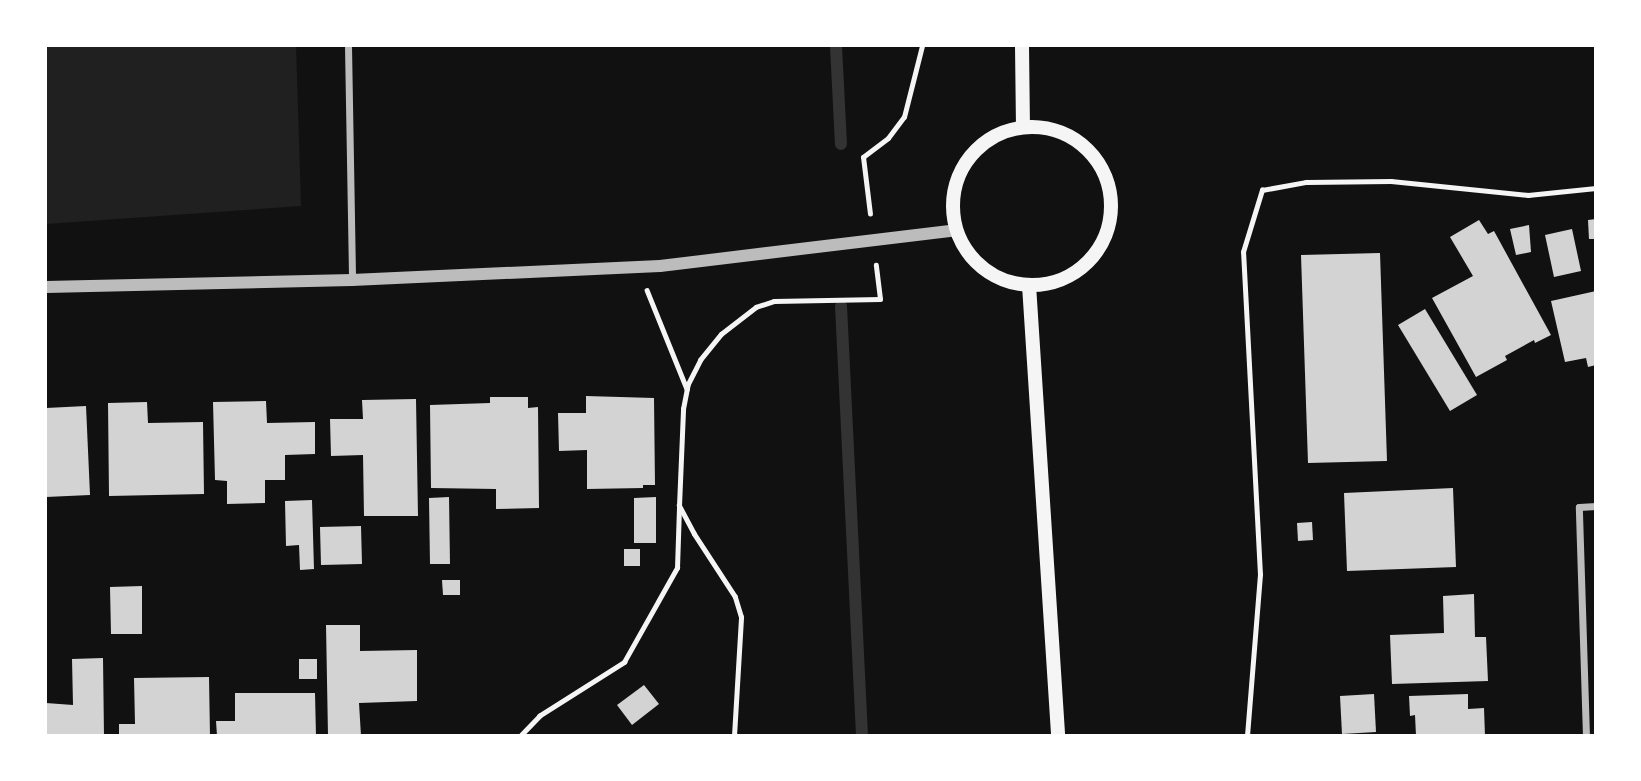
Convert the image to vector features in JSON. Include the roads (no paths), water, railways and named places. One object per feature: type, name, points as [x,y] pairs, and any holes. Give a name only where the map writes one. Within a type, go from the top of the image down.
[{"type":"main road","points":[[1022,46],[1024,126]]},
{"type":"main road","points":[[1024,126],[1045,128],[1070,136],[1091,152],[1105,174],[1112,200],[1109,226],[1098,251],[1079,269],[1056,282],[1029,285],[1005,280],[984,269],[967,251],[956,230],[953,197],[967,160],[986,141],[1024,126]]},
{"type":"main road","points":[[1029,285],[1058,736]]},
{"type":"street","points":[[348,46],[352,280]]},
{"type":"street","points":[[46,287],[352,280],[637,267],[956,230]]},
{"type":"street","points":[[1586,736],[1579,507],[1595,506]]},
{"type":"waterway","points":[[836,46],[841,144]]},
{"type":"waterway","points":[[841,306],[862,736]]}]
